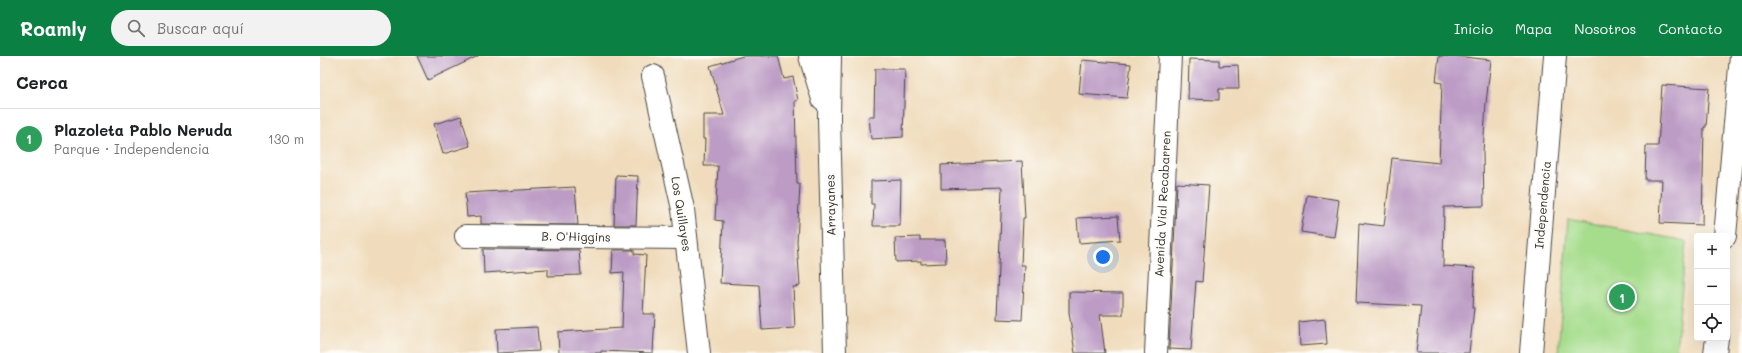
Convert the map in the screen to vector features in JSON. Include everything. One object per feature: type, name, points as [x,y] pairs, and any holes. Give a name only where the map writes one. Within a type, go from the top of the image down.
[{"type":"street","points":[[810,56],[829,118]]},
{"type":"street","name":"Arrayanes","points":[[830,56],[829,118],[835,353]]},
{"type":"street","name":"Avenida Vial Recabarren","points":[[1156,353],[1170,56]]},
{"type":"street","name":"Independencia","points":[[1531,353],[1555,56]]},
{"type":"street","points":[[1725,233],[1741,56]]},
{"type":"street","name":"Los Quillayes","points":[[653,76],[683,209],[699,353]]},
{"type":"street","name":"B. O'Higgins","points":[[466,236],[686,238]]},
{"type":"street","points":[[1715,353],[1717,341]]},
{"type":"green space","points":[[1568,219],[1686,241],[1676,353],[1558,353]]},
{"type":"building","points":[[417,56],[478,56],[428,80]]},
{"type":"building","points":[[743,56],[778,56],[784,79],[793,77],[798,100],[795,101],[797,184],[800,184],[797,242],[800,286],[793,287],[795,328],[762,330],[759,285],[720,283],[723,221],[715,220],[718,166],[704,166],[705,139],[703,139],[703,115],[724,115],[710,66]]},
{"type":"building","points":[[1439,56],[1456,56],[1491,60],[1486,103],[1483,153],[1484,206],[1444,207],[1443,266],[1475,268],[1474,308],[1469,353],[1416,353],[1421,306],[1356,303],[1359,223],[1384,226],[1392,158],[1439,163],[1442,83],[1436,82]]},
{"type":"building","points":[[1189,59],[1219,60],[1219,66],[1238,65],[1239,89],[1219,89],[1219,100],[1188,99]]},
{"type":"building","points":[[1082,60],[1131,64],[1127,98],[1079,94]]},
{"type":"building","points":[[875,69],[905,69],[903,137],[871,139],[869,116],[874,116]]},
{"type":"building","points":[[1662,85],[1709,88],[1706,127],[1704,127],[1702,225],[1660,223],[1662,180],[1645,180],[1646,146],[1658,146]]},
{"type":"building","points":[[461,116],[470,146],[443,154],[434,124]]},
{"type":"building","points":[[1022,161],[1025,218],[1023,218],[1021,265],[1025,265],[1022,320],[997,319],[1002,187],[941,189],[941,165]]},
{"type":"building","points":[[616,175],[638,176],[636,225],[614,225]]},
{"type":"building","points":[[901,180],[900,226],[873,226],[874,204],[871,204],[871,181]]},
{"type":"building","points":[[1177,183],[1209,185],[1202,282],[1196,281],[1191,350],[1169,349]]},
{"type":"building","points":[[575,187],[578,225],[481,224],[481,216],[467,217],[465,193]]},
{"type":"building","points":[[1307,195],[1339,200],[1334,237],[1301,232]]},
{"type":"building","points":[[1118,216],[1120,240],[1079,243],[1077,218]]},
{"type":"building","points":[[920,237],[920,240],[945,240],[946,263],[921,264],[921,261],[896,262],[895,238]]},
{"type":"building","points":[[483,249],[579,250],[581,275],[548,276],[548,269],[484,273]]},
{"type":"building","points":[[613,250],[634,250],[634,254],[646,255],[643,314],[655,314],[653,353],[601,351],[601,353],[559,353],[558,332],[622,328],[624,272],[612,273]]},
{"type":"building","points":[[1069,292],[1123,293],[1123,315],[1100,315],[1105,353],[1075,353],[1069,312]]},
{"type":"building","points":[[1325,319],[1327,344],[1300,346],[1299,322]]},
{"type":"building","points":[[537,327],[539,351],[497,353],[496,329]]},
{"type":"place","name":"Plazoleta Pablo Neruda","points":[[1622,297]]}]
